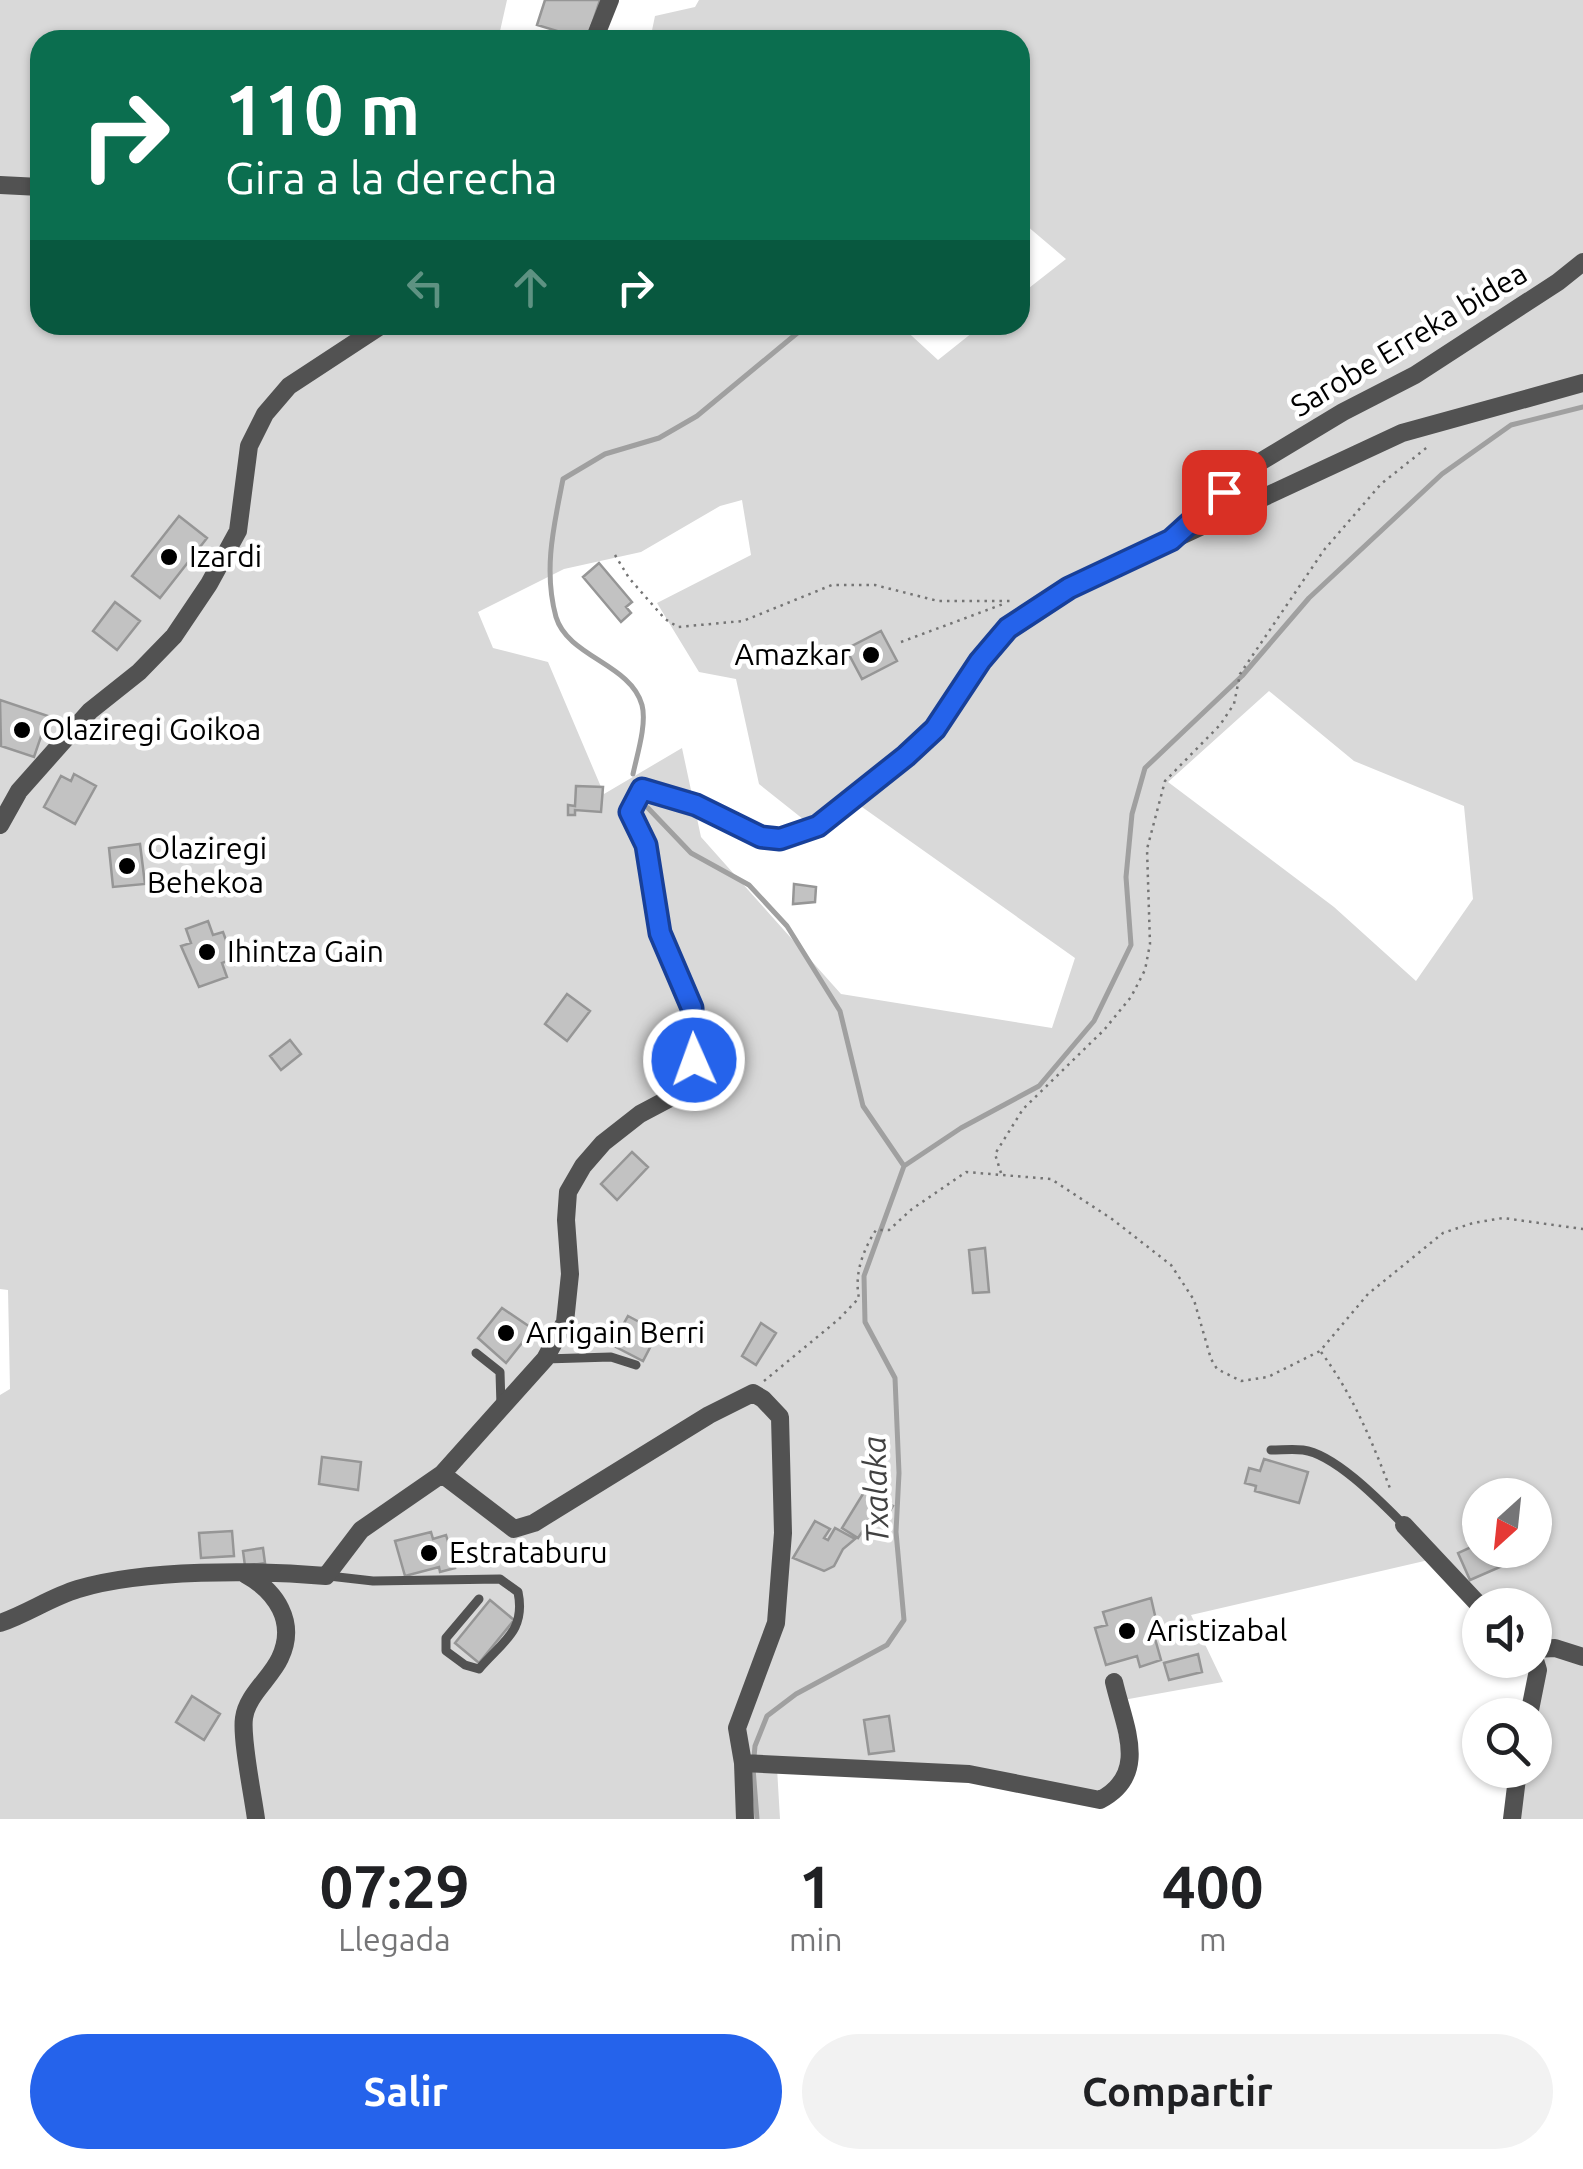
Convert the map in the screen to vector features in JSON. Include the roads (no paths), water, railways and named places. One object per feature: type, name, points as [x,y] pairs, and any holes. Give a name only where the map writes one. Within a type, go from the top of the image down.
[{"type":"street","points":[[598,30],[610,0]]},
{"type":"street","points":[[0,184],[30,186]]},
{"type":"street","name":"Sarobe Erreka bidea","points":[[1171,540],[1250,468],[1343,412],[1415,375],[1583,262]]},
{"type":"street","points":[[0,825],[28,780],[90,711],[139,672],[174,636],[209,584],[238,530],[249,446],[265,414],[288,386],[367,335]]},
{"type":"street","points":[[0,1622],[102,1582],[219,1573],[326,1576],[362,1530],[442,1474],[546,1360],[565,1322],[570,1274],[568,1192],[603,1142],[640,1114],[674,1096],[694,1060],[692,1008],[660,933],[646,845],[630,812],[642,789],[696,805],[761,837],[780,839],[818,826],[935,729],[980,661],[1008,628],[1043,604],[1104,570],[1402,433],[1583,383]]},
{"type":"street","points":[[442,1474],[514,1529],[534,1523],[709,1415],[752,1394],[764,1399],[780,1417],[783,1533],[776,1623],[738,1728],[752,1763],[745,1819]]},
{"type":"street","points":[[1404,1526],[1463,1588]]},
{"type":"street","points":[[245,1574],[263,1584],[276,1599],[284,1614],[286,1634],[280,1657],[244,1717],[256,1819]]},
{"type":"street","points":[[1552,1648],[1583,1657]]},
{"type":"street","points":[[752,1763],[969,1774],[1100,1800],[1116,1792],[1129,1774],[1130,1751],[1114,1682]]},
{"type":"street","points":[[1512,1819],[1516,1788]]},
{"type":"lane","points":[[476,1352],[500,1372],[501,1406]]},
{"type":"lane","points":[[546,1360],[611,1358],[636,1365]]},
{"type":"lane","points":[[1272,1450],[1306,1450],[1327,1460],[1382,1503],[1404,1526]]},
{"type":"lane","points":[[326,1576],[373,1581],[500,1579],[518,1592],[523,1614],[478,1669],[446,1651],[446,1638],[479,1599]]},
{"type":"waterway","points":[[633,774],[643,721],[636,691],[573,642],[556,617],[550,565],[563,479],[605,454],[659,438],[697,416],[795,335]]},
{"type":"waterway","points":[[754,1757],[767,1716],[796,1694],[887,1645],[904,1620],[896,1532],[899,1473],[895,1378],[865,1322],[864,1276],[904,1166],[961,1128],[1039,1086],[1094,1021],[1131,945],[1126,877],[1132,814],[1145,768],[1242,676],[1309,598],[1442,474],[1511,425],[1583,407]]},
{"type":"waterway","points":[[648,808],[691,853],[749,885],[787,926],[840,1011],[863,1106],[904,1166]]},
{"type":"waterway","name":"Txalaka","points":[[753,1768],[757,1819]]},
{"type":"place","name":"Izardi","points":[[169,557]]},
{"type":"place","name":"Amazkar","points":[[871,655]]},
{"type":"place","name":"Olaziregi Goikoa","points":[[22,730]]},
{"type":"place","name":"Olaziregi Behekoa","points":[[127,866]]},
{"type":"place","name":"Ihintza Gain","points":[[207,952]]},
{"type":"place","name":"Arrigain Berri","points":[[506,1333]]},
{"type":"place","name":"Estrataburu","points":[[429,1553]]},
{"type":"place","name":"Aristizabal","points":[[1127,1631]]}]
